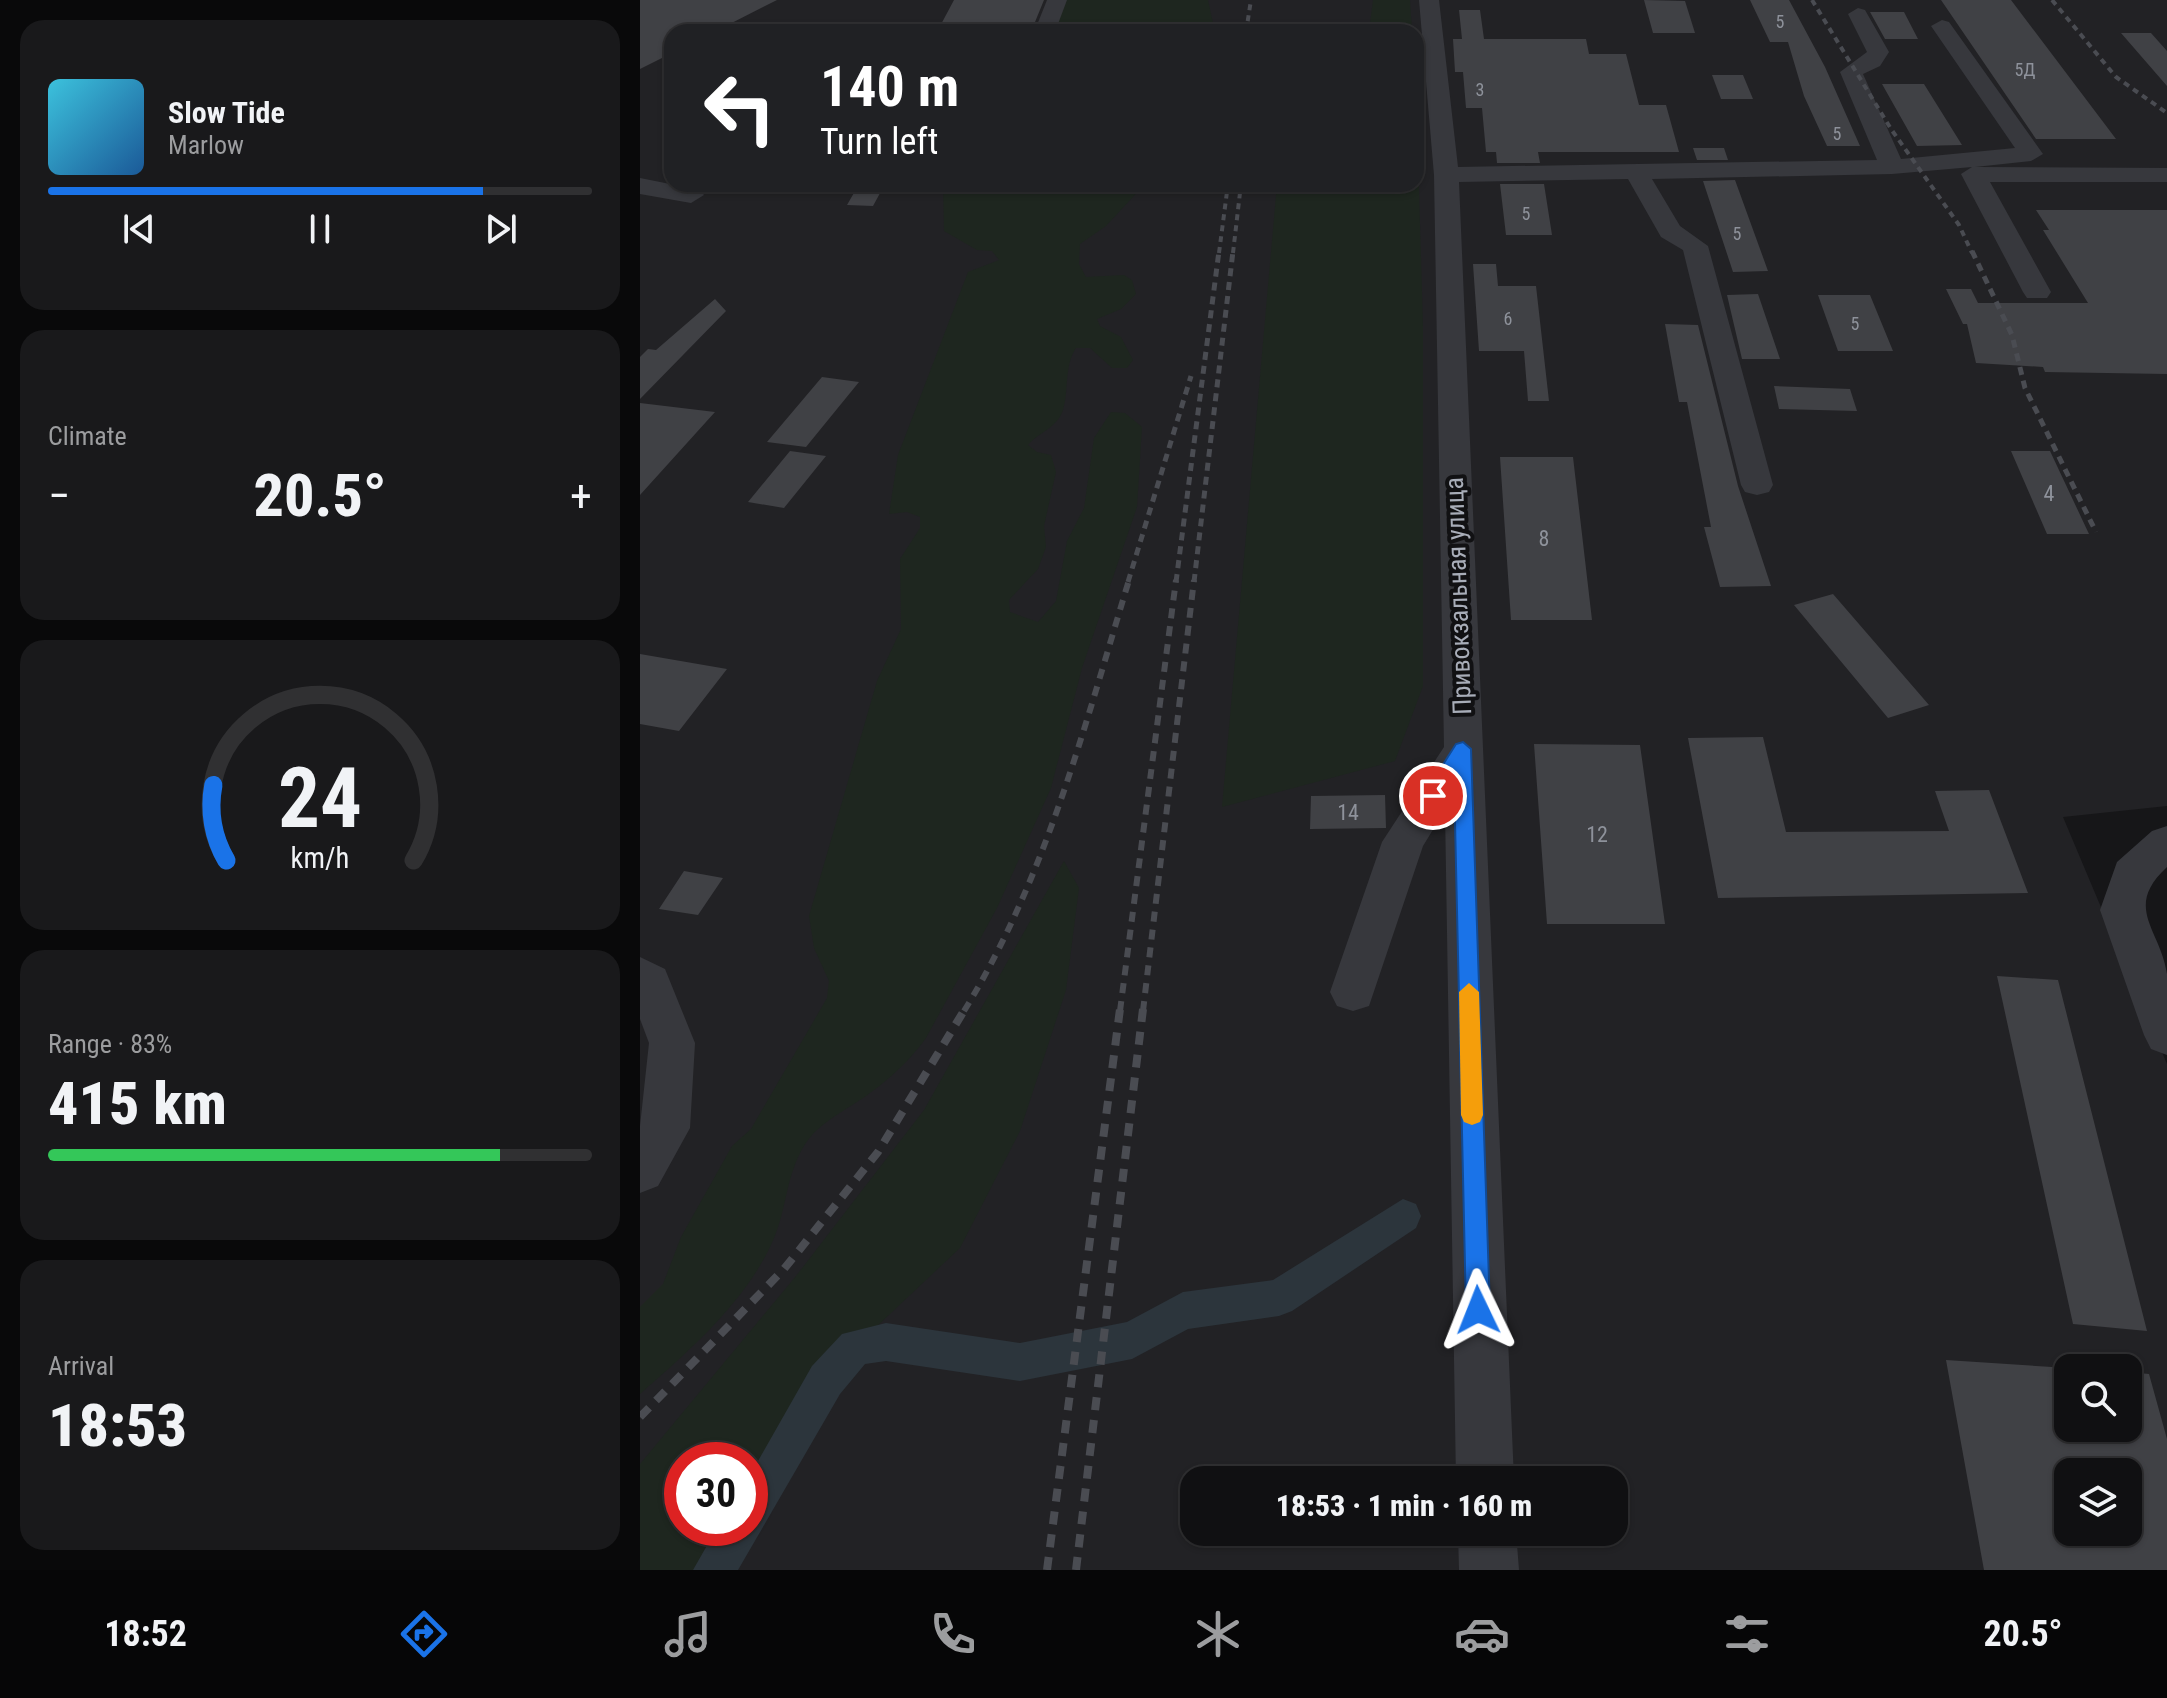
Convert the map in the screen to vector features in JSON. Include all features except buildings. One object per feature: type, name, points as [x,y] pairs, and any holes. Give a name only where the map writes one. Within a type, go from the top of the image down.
[{"type":"street","points":[[1048,24],[1057,0]]},
{"type":"street","name":"Привокзальная улица","points":[[1429,0],[1446,175],[1485,1466]]},
{"type":"street","points":[[1858,14],[1878,52],[1851,72],[1892,167]]},
{"type":"street","points":[[1446,175],[1892,167],[2031,154],[1942,26]]},
{"type":"street","points":[[1864,65],[1870,75],[1891,74]]},
{"type":"street","points":[[1636,172],[1670,231],[1695,246],[1757,485]]},
{"type":"street","points":[[2037,292],[1973,174],[2167,175]]},
{"type":"street","points":[[640,186],[664,190]]},
{"type":"street","points":[[674,192],[691,195]]},
{"type":"street","points":[[1353,992],[1403,842],[1463,749]]},
{"type":"street","points":[[2167,842],[2132,874],[2122,910],[2167,1035]]},
{"type":"street","points":[[640,976],[649,982],[672,1043],[666,1128],[640,1170]]},
{"type":"shaded area","points":[[640,0],[2167,0],[2167,806],[2063,817],[2167,1064],[2167,1570],[640,1570]]},
{"type":"shaded area","points":[[1063,0],[1208,0],[1213,24],[1049,24]]},
{"type":"shaded area","points":[[1373,0],[1410,0],[1412,24],[1370,24]]},
{"type":"shaded area","points":[[943,192],[1138,192],[1106,226],[1080,244],[1079,264],[1086,277],[1124,275],[1132,280],[1136,294],[1121,309],[1097,319],[1100,326],[1121,337],[1133,360],[1127,368],[1112,368],[1090,348],[1076,348],[1070,362],[1063,410],[1052,426],[1028,445],[1037,452],[1051,455],[1056,472],[1044,526],[1046,547],[1038,569],[1009,600],[1010,612],[1038,622],[1056,601],[1067,541],[1084,508],[1094,438],[1111,412],[1125,413],[1142,427],[1137,507],[1082,668],[1051,788],[997,908],[926,1038],[886,1081],[810,1137],[798,1157],[782,1215],[763,1261],[716,1323],[640,1394],[640,1307],[663,1284],[681,1237],[732,1146],[751,1129],[827,998],[829,981],[814,948],[809,916],[877,681],[901,629],[900,559],[920,528],[920,517],[907,512],[889,514],[898,455],[968,272],[999,260],[992,251],[977,250],[944,231]]},
{"type":"shaded area","points":[[1276,192],[1419,192],[1423,326],[1423,686],[1395,761],[1222,807]]},
{"type":"shaded area","points":[[1064,861],[1079,888],[1066,990],[1020,1131],[960,1248],[855,1347],[826,1380],[768,1482],[768,1442],[664,1442],[664,1546],[729,1546],[714,1570],[640,1570],[640,1464],[796,1276],[924,1110]]},
{"type":"waterway","points":[[768,1482],[826,1380],[855,1347],[886,1342],[1020,1362],[1132,1340],[1183,1311],[1279,1298],[1403,1216]]},
{"type":"waterway","points":[[714,1570],[729,1546]]},
{"type":"railway","points":[[1247,24],[1251,0]]},
{"type":"railway","points":[[1812,0],[1891,129],[1959,225],[1972,253]]},
{"type":"railway","points":[[2052,0],[2116,77],[2167,113]]},
{"type":"railway","points":[[1219,253],[1227,192]]},
{"type":"railway","points":[[1233,253],[1240,192]]},
{"type":"railway","points":[[1176,582],[1219,251]]},
{"type":"railway","points":[[1194,582],[1233,251]]},
{"type":"railway","points":[[1972,251],[2012,335],[2025,388],[2096,532]]},
{"type":"railway","points":[[1128,582],[1191,376]]},
{"type":"railway","points":[[964,1011],[993,960],[1040,855],[1079,746],[1129,580]]},
{"type":"railway","points":[[1120,1011],[1176,580]]},
{"type":"railway","points":[[1143,1011],[1194,580]]},
{"type":"railway","points":[[640,1417],[784,1269],[878,1152],[965,1009]]},
{"type":"railway","points":[[1047,1570],[1120,1009]]},
{"type":"railway","points":[[1076,1570],[1143,1009]]},
{"type":"slow traffic","points":[[1469,992],[1472,1115]]},
{"type":"route","points":[[1433,796],[1463,749],[1478,1310]]}]
